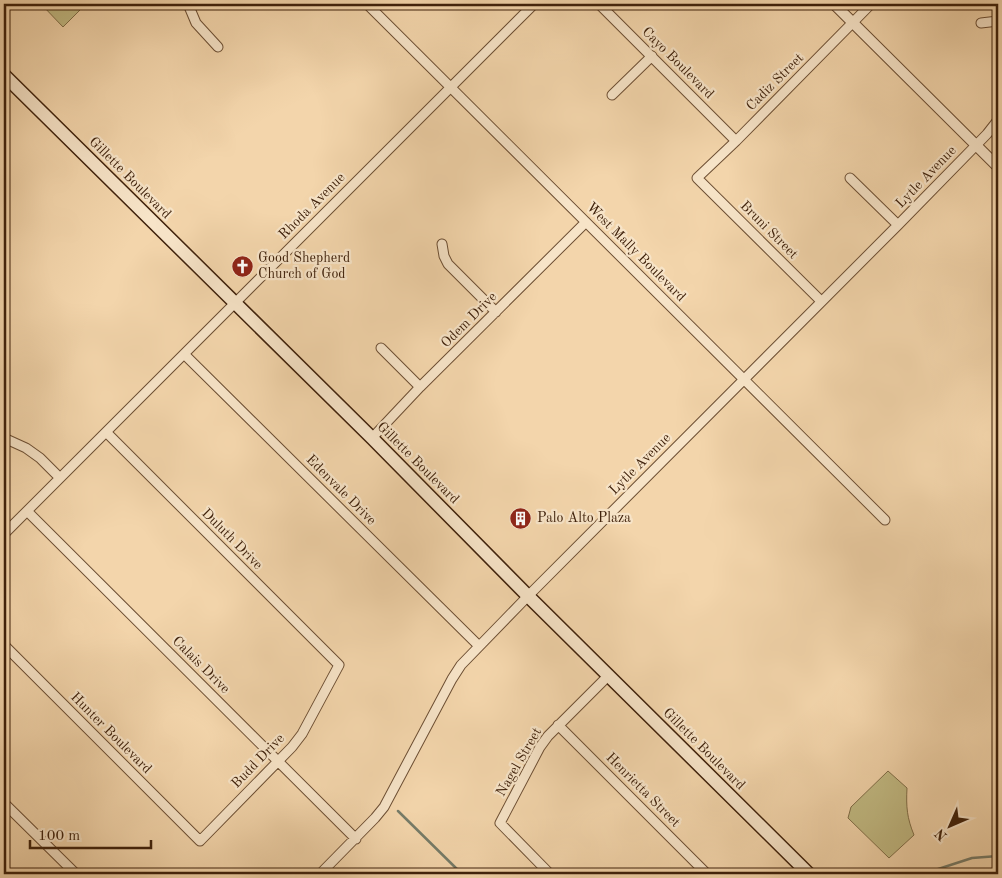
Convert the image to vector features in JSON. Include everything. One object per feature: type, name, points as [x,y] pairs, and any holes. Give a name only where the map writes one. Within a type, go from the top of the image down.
[{"type":"main road","name":"Gillette Boulevard","points":[[4,75],[372,438],[808,874]]},
{"type":"street","points":[[144,4],[149,4]]},
{"type":"street","points":[[188,4],[196,23],[218,46]]},
{"type":"street","name":"West Mally Boulevard","points":[[367,4],[885,520]]},
{"type":"street","name":"Rhoda Avenue","points":[[4,534],[534,4]]},
{"type":"street","name":"Cayo Boulevard","points":[[600,4],[736,141]]},
{"type":"street","points":[[834,4],[998,168]]},
{"type":"street","name":"Cadiz Street","points":[[697,178],[871,4]]},
{"type":"street","points":[[981,23],[998,21]]},
{"type":"street","points":[[612,95],[652,56]]},
{"type":"street","name":"Lytle Avenue","points":[[320,874],[356,839],[384,807],[452,678],[479,646],[898,225],[998,120]]},
{"type":"street","name":"Bruni Street","points":[[697,178],[821,301]]},
{"type":"street","points":[[850,178],[898,225]]},
{"type":"street","name":"Odem Drive","points":[[372,438],[586,222]]},
{"type":"street","points":[[442,244],[444,256],[448,264],[496,312]]},
{"type":"street","points":[[381,348],[420,388]]},
{"type":"street","name":"Edenvale Drive","points":[[184,354],[479,646]]},
{"type":"street","name":"Duluth Drive","points":[[106,432],[339,665]]},
{"type":"street","points":[[4,438],[26,448],[40,458],[60,478]]},
{"type":"street","name":"Calais Drive","points":[[27,511],[356,839]]},
{"type":"street","name":"Hunter Boulevard","points":[[4,645],[200,841]]},
{"type":"street","name":"Budd Drive","points":[[200,841],[292,747],[302,734],[339,665]]},
{"type":"street","name":"Nagel Street","points":[[550,874],[500,824],[540,747],[548,736],[609,675]]},
{"type":"street","name":"Henrietta Street","points":[[558,725],[707,874]]},
{"type":"street","points":[[4,803],[76,874]]},
{"type":"shaded area","points":[[41,4],[86,4],[63,27]]},
{"type":"shaded area","points":[[888,771],[907,788],[907,812],[914,835],[889,858],[848,818],[851,807]]},
{"type":"waterway","points":[[398,811],[462,874]]},
{"type":"waterway","points":[[924,874],[972,858],[998,856]]},
{"type":"place","name":"Good Shepherd Church of God","points":[[242,266]]},
{"type":"place","name":"Palo Alto Plaza","points":[[521,518]]}]
